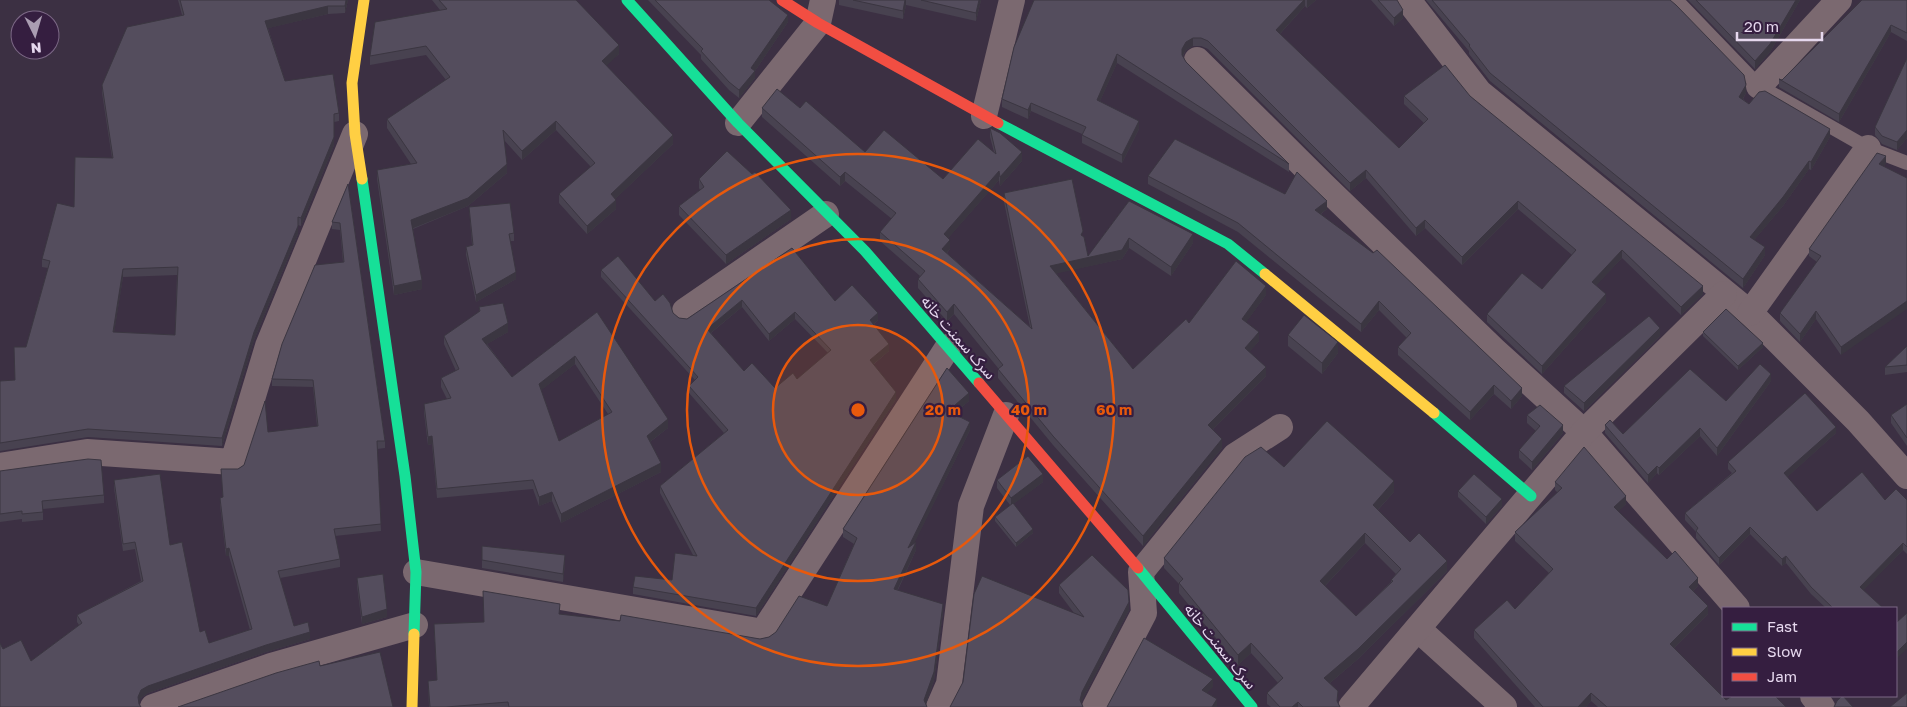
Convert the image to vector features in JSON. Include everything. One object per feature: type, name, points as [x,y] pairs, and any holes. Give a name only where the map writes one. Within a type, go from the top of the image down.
[{"type":"street","points":[[364,0],[352,83],[355,134],[405,476],[416,572],[412,707]]},
{"type":"street","name":"سرک سمنت خانه","points":[[627,0],[738,123],[826,214],[865,251],[1141,572],[1245,704]]},
{"type":"street","points":[[782,0],[820,12],[984,116],[1228,244],[1383,370],[1531,496]]},
{"type":"street","points":[[984,116],[1012,0]]},
{"type":"street","points":[[1408,0],[1479,92],[1724,294],[1750,313],[1858,421],[1907,476]]},
{"type":"street","points":[[1759,86],[1839,0]]},
{"type":"street","points":[[738,123],[820,12]]},
{"type":"street","points":[[1196,60],[1351,213],[1494,350],[1584,432],[1736,607]]},
{"type":"street","points":[[0,466],[87,452],[233,462],[268,346],[355,134]]},
{"type":"street","points":[[1750,313],[1868,148]]},
{"type":"street","points":[[685,311],[826,214]]},
{"type":"street","points":[[1351,707],[1584,432],[1724,294]]},
{"type":"street","points":[[416,572],[763,632],[948,347]]},
{"type":"street","points":[[939,707],[949,684],[971,506],[1006,415]]},
{"type":"street","points":[[1095,707],[1144,613],[1141,572],[1235,456],[1280,427]]},
{"type":"street","points":[[153,707],[271,666],[415,625]]},
{"type":"street","points":[[1418,629],[1504,707]]},
{"type":"street","points":[[1814,697],[1822,707]]},
{"type":"lane","points":[[1672,0],[1682,6],[1759,86],[1868,148],[1907,163]]},
{"type":"building","points":[[180,0],[346,0],[345,6],[328,6],[265,21],[285,81],[333,74],[339,113],[334,114],[334,137],[301,218],[298,217],[298,226],[254,332],[222,438],[88,429],[0,443],[0,381],[15,380],[14,347],[26,347],[50,261],[42,259],[57,203],[74,207],[75,157],[113,158],[102,85],[127,27],[184,15]],"holes":[[[178,267],[175,335],[113,332],[123,269]]]},
{"type":"building","points":[[439,0],[576,0],[619,45],[602,61],[673,135],[611,194],[616,200],[587,226],[559,194],[595,163],[556,121],[522,151],[503,130],[507,164],[468,198],[411,220],[422,280],[394,286],[377,170],[417,163],[387,119],[450,77],[426,46],[370,56],[375,22],[447,9]]},
{"type":"building","points":[[655,0],[769,0],[788,15],[751,68],[755,71],[739,90],[729,82],[701,51],[703,49]]},
{"type":"building","points":[[853,0],[905,0],[903,11]]},
{"type":"building","points":[[921,0],[979,0],[976,13]]},
{"type":"building","points":[[1034,0],[1304,0],[1276,30],[1399,148],[1428,119],[1404,96],[1445,65],[1470,96],[1703,286],[1681,307],[1622,250],[1592,282],[1606,294],[1542,366],[1487,314],[1522,273],[1542,289],[1576,250],[1518,201],[1462,257],[1425,220],[1416,228],[1366,170],[1350,183],[1208,41],[1201,38],[1193,38],[1186,42],[1182,49],[1182,55],[1186,62],[1289,164],[1117,54],[1097,100],[1139,121],[1122,155],[1082,135],[1086,127],[1031,103],[1028,110],[1002,99],[1014,47]]},
{"type":"building","points":[[1378,0],[1397,0],[1403,10],[1394,18]]},
{"type":"building","points":[[1432,0],[1670,0],[1744,75],[1746,85],[1739,97],[1749,104],[1759,92],[1765,91],[1830,129],[1811,162],[1809,161],[1783,197],[1750,237],[1765,247],[1743,279],[1490,73],[1470,45]]},
{"type":"building","points":[[1696,0],[1796,0],[1770,44],[1755,61]]},
{"type":"building","points":[[1862,0],[1907,0],[1907,33],[1891,25],[1839,114],[1779,79],[1782,80]]},
{"type":"building","points":[[1907,58],[1907,130],[1897,142],[1882,136],[1875,127]]},
{"type":"building","points":[[777,89],[800,108],[806,101],[865,152],[884,130],[943,179],[978,139],[996,154],[990,128],[1000,133],[1022,152],[1000,177],[999,171],[944,234],[950,240],[942,249],[1032,329],[1004,193],[1072,179],[1083,231],[1081,235],[1084,237],[1088,256],[1129,201],[1193,234],[1171,267],[1129,238],[1122,250],[1050,266],[1133,369],[1186,319],[1189,323],[1236,261],[1266,286],[1242,319],[1259,332],[1245,348],[1266,367],[1208,425],[1222,439],[1143,536],[1053,436],[998,369],[1003,365],[954,304],[947,312],[918,279],[925,271],[880,232],[896,213],[845,172],[840,177],[762,108]]},
{"type":"building","points":[[1175,139],[1285,194],[1297,172],[1327,201],[1315,210],[1373,253],[1377,250],[1522,388],[1511,401],[1494,385],[1470,412],[1398,347],[1411,333],[1379,301],[1361,324],[1238,223],[1148,176]]},
{"type":"building","points":[[727,151],[752,174],[755,172],[791,210],[726,255],[679,206],[704,187],[699,179]]},
{"type":"building","points":[[1877,153],[1886,156],[1879,164],[1907,178],[1907,301],[1841,347],[1816,311],[1800,334],[1780,313],[1821,256],[1809,249]]},
{"type":"building","points":[[348,184],[385,441],[377,441],[381,524],[334,529],[340,559],[278,571],[294,626],[308,622],[310,632],[266,645],[148,686],[141,690],[138,697],[141,707],[0,707],[0,643],[3,649],[21,640],[31,661],[82,623],[77,615],[143,581],[135,542],[123,544],[114,480],[160,474],[170,545],[182,542],[200,632],[205,630],[209,643],[252,629],[229,548],[226,549],[220,498],[223,497],[221,469],[238,469],[244,465],[265,401],[268,432],[318,426],[313,380],[272,379],[282,344],[315,265],[344,262],[340,223],[332,222]]},
{"type":"building","points":[[510,203],[514,233],[509,234],[516,272],[476,295],[466,247],[473,245],[469,207]]},
{"type":"building","points":[[792,248],[835,301],[852,285],[878,313],[870,320],[889,344],[870,360],[896,392],[756,608],[633,587],[635,576],[672,580],[675,553],[697,556],[660,486],[728,430],[689,386],[698,377],[601,270],[618,256],[655,301],[663,294],[670,303],[673,313],[679,318],[687,319]],"holes":[[[742,300],[769,334],[795,312],[831,350],[797,379],[793,373],[775,388],[752,363],[744,371],[707,329]]]},
{"type":"building","points":[[503,303],[508,323],[482,339],[512,377],[597,312],[668,419],[647,436],[661,463],[561,514],[552,492],[539,497],[533,480],[437,489],[432,436],[428,437],[424,404],[451,398],[441,378],[459,369],[444,336],[480,311],[479,307]],"holes":[[[575,356],[612,412],[559,441],[539,384]]]},
{"type":"building","points":[[1726,309],[1763,343],[1738,366],[1703,332]]},
{"type":"building","points":[[1304,315],[1338,342],[1322,363],[1288,335]]},
{"type":"building","points":[[1649,316],[1660,328],[1584,403],[1564,386]]},
{"type":"building","points":[[1907,346],[1907,365],[1885,367]]},
{"type":"building","points":[[1760,364],[1771,374],[1717,448],[1700,428],[1659,468],[1657,466],[1648,475],[1605,425],[1610,420],[1623,434],[1690,369],[1726,401]]},
{"type":"building","points":[[947,368],[969,393],[948,411],[970,422],[908,548],[916,542],[894,589],[943,604],[934,672],[924,700],[927,707],[509,707],[508,702],[430,707],[428,681],[437,680],[434,624],[484,622],[483,591],[560,604],[559,614],[620,621],[621,615],[760,639],[769,637],[776,632],[799,596],[827,606],[857,538],[843,529]]},
{"type":"building","points":[[1805,393],[1836,427],[1784,473],[1817,511],[1862,472],[1885,500],[1896,489],[1907,500],[1907,547],[1903,543],[1860,587],[1882,607],[1832,607],[1811,587],[1786,556],[1782,559],[1750,527],[1719,558],[1696,531],[1698,528],[1685,513],[1736,471],[1728,462]]},
{"type":"building","points":[[1907,404],[1907,438],[1891,415]]},
{"type":"building","points":[[1540,405],[1563,425],[1532,462],[1519,450],[1540,426],[1527,415]]},
{"type":"building","points":[[1327,421],[1394,481],[1373,505],[1410,542],[1419,533],[1447,561],[1358,649],[1324,678],[1338,691],[1337,701],[1340,707],[1303,707],[1298,702],[1292,707],[1280,707],[1267,693],[1283,678],[1251,643],[1238,655],[1179,583],[1183,579],[1164,558],[1245,457],[1261,447],[1284,467]],"holes":[[[1365,533],[1401,569],[1391,580],[1393,581],[1356,616],[1320,581]]]},
{"type":"building","points":[[1584,447],[1626,496],[1614,507],[1667,559],[1675,551],[1698,578],[1689,587],[1708,606],[1670,644],[1726,700],[1730,697],[1776,697],[1786,707],[1607,707],[1591,693],[1578,707],[1543,707],[1474,630],[1507,600],[1515,609],[1553,569],[1515,532],[1562,488],[1555,482]]},
{"type":"building","points":[[1028,456],[1043,474],[1011,498],[997,480]]},
{"type":"building","points":[[88,459],[101,460],[104,495],[42,501],[43,512],[22,514],[22,511],[0,514],[0,471]]},
{"type":"building","points":[[1474,474],[1502,499],[1486,517],[1458,491]]},
{"type":"building","points":[[1013,503],[1033,529],[1016,543],[995,517]]},
{"type":"building","points":[[482,546],[565,555],[563,574],[482,560]]},
{"type":"building","points":[[1092,555],[1128,590],[1129,602],[1082,692],[1080,700],[1083,707],[950,707],[963,682],[974,594],[982,576],[1084,617],[1059,585]]},
{"type":"building","points":[[383,574],[387,609],[362,617],[357,578]]},
{"type":"building","points":[[1907,613],[1907,642],[1897,652],[1897,622]]},
{"type":"building","points":[[1144,638],[1213,679],[1202,690],[1217,699],[1212,707],[1107,707]]},
{"type":"building","points":[[380,652],[393,707],[178,707],[276,673],[319,661],[320,666]]},
{"type":"building","points":[[1907,693],[1907,707],[1890,707]]},
{"type":"building","points":[[1844,697],[1853,707],[1834,707],[1837,701]]},
{"type":"traffic: fast","points":[[627,0],[738,123],[865,251],[979,383]]},
{"type":"traffic: fast","points":[[998,123],[1228,244],[1265,274]]},
{"type":"traffic: fast","points":[[362,179],[405,476],[416,572],[414,634]]},
{"type":"traffic: fast","points":[[1434,413],[1531,496]]},
{"type":"traffic: fast","points":[[1138,568],[1252,707]]},
{"type":"traffic: slow","points":[[362,179],[355,134],[352,83],[364,0]]},
{"type":"traffic: slow","points":[[1265,274],[1434,413]]},
{"type":"traffic: slow","points":[[412,707],[414,634]]},
{"type":"traffic: jam","points":[[782,0],[818,23],[998,123]]},
{"type":"traffic: jam","points":[[979,383],[1138,568]]}]
